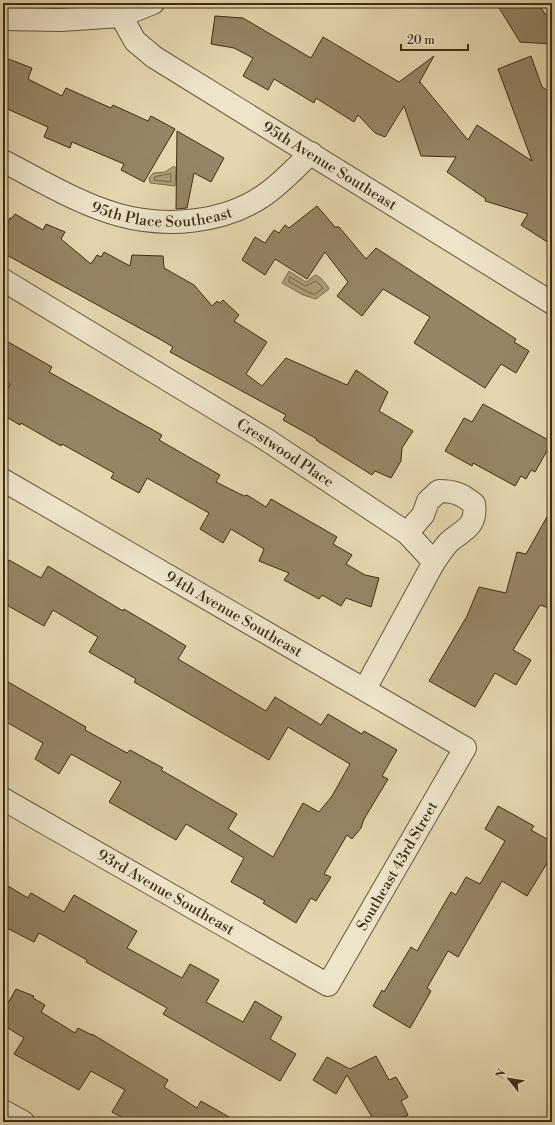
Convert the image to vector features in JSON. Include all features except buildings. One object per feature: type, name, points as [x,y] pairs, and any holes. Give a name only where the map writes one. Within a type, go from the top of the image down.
[{"type":"street","points":[[3,19],[61,20],[121,16],[153,3]]},
{"type":"street","name":"95th Avenue Southeast","points":[[121,16],[135,41],[154,57],[312,153],[552,303]]},
{"type":"street","name":"95th Place Southeast","points":[[3,161],[74,197],[119,215],[156,221],[195,220],[233,212],[264,196],[312,153]]},
{"type":"street","name":"Crestwood Place","points":[[3,280],[267,440],[407,533],[434,562]]},
{"type":"street","name":"94th Avenue Southeast","points":[[3,480],[465,748]]},
{"type":"street","points":[[365,689],[434,562],[449,542],[469,528],[475,515],[474,504],[463,494],[452,491],[439,491],[428,501],[423,515],[407,533]]},
{"type":"street","name":"Southeast 43rd Street","points":[[328,984],[465,748]]},
{"type":"street","name":"93rd Avenue Southeast","points":[[3,799],[328,984]]},
{"type":"street","points":[[3,1111],[23,1122]]},
{"type":"water","points":[[174,166],[176,168],[175,186],[150,183],[149,178],[153,173],[165,172]]},
{"type":"water","points":[[289,271],[306,282],[315,275],[323,280],[329,289],[316,299],[303,295],[282,283]]}]
